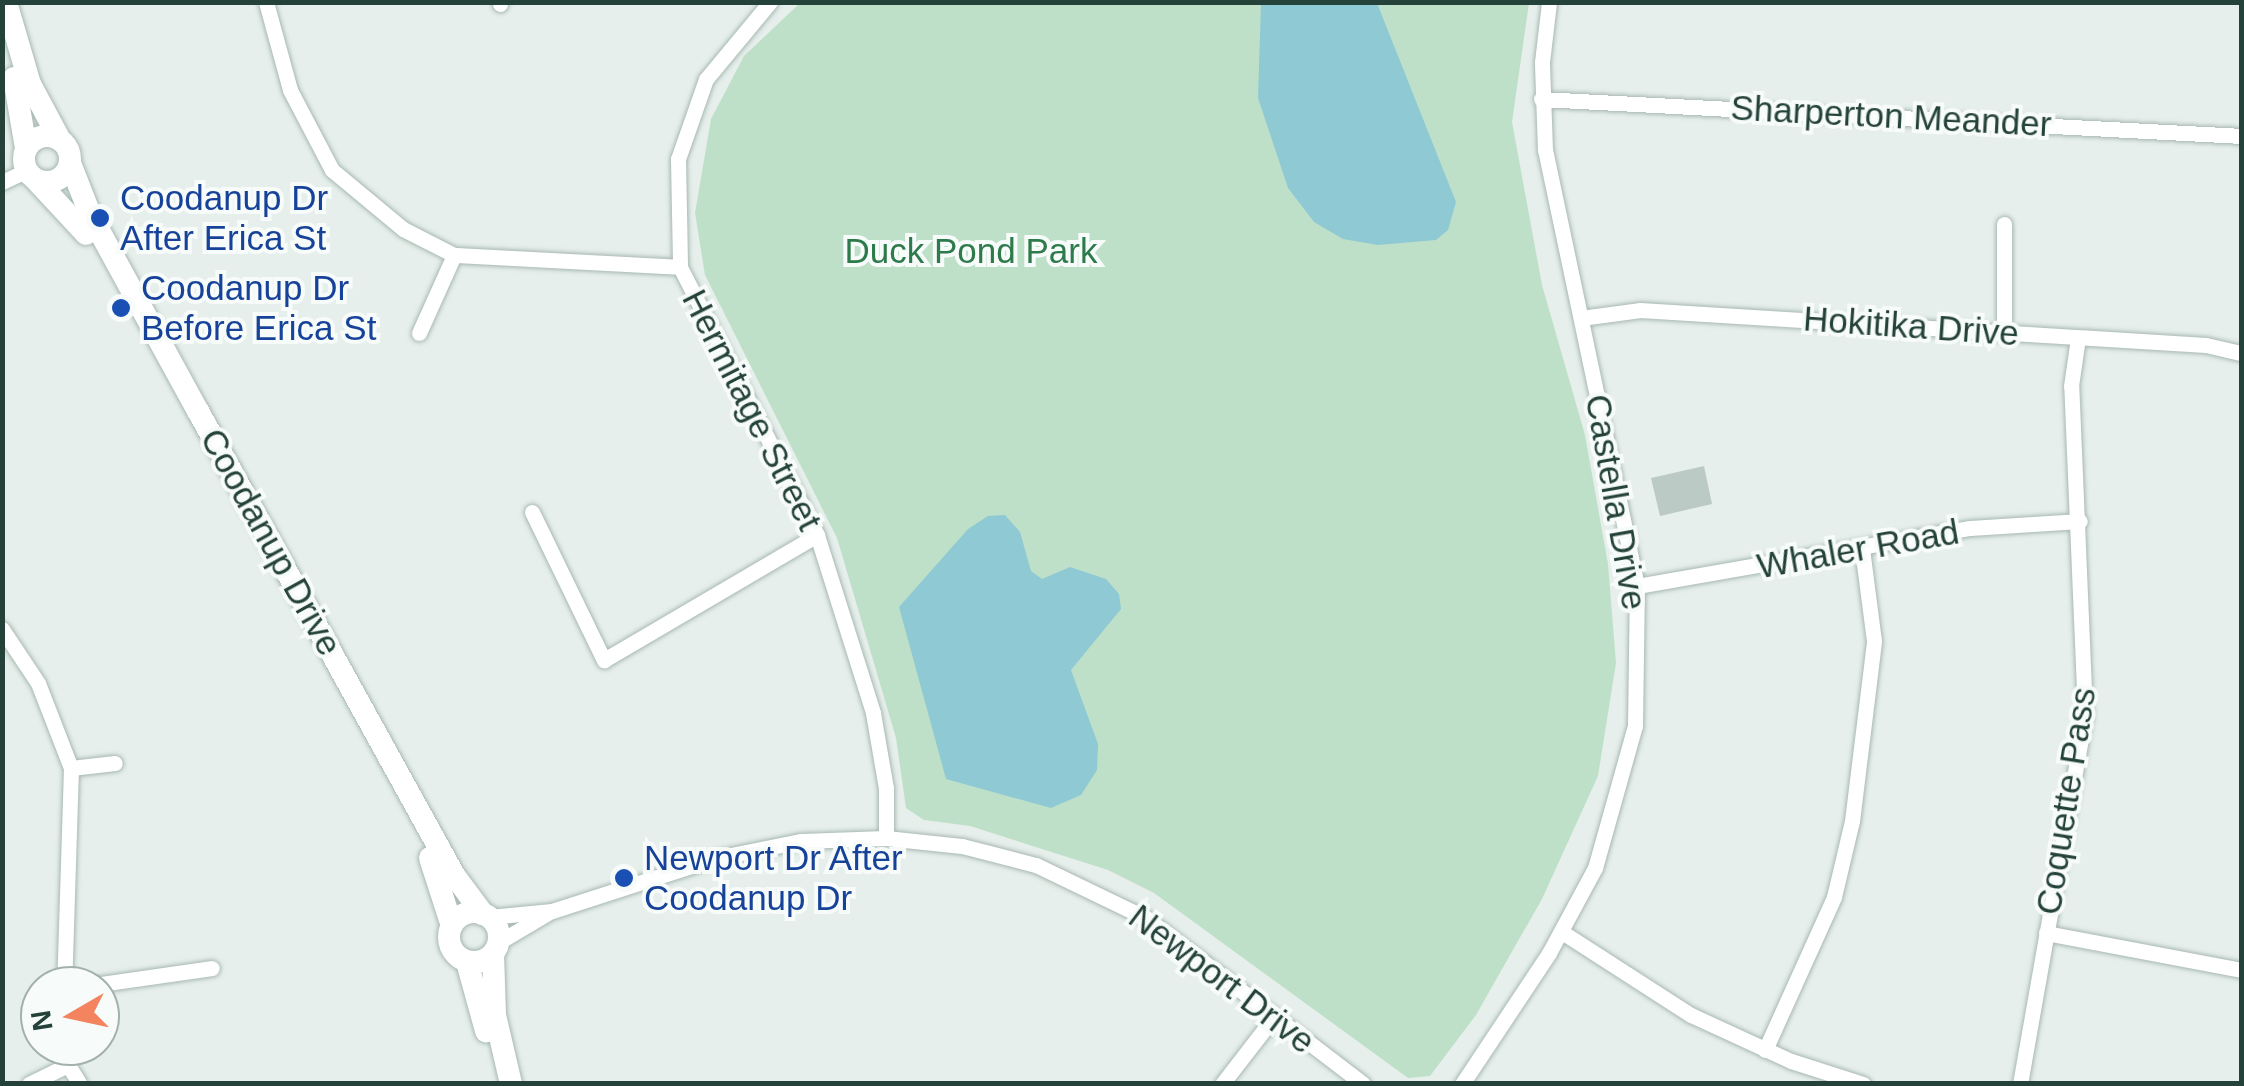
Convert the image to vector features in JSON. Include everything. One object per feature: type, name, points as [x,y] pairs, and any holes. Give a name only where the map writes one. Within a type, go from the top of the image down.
[{"type":"main road","points":[[6,2],[30,84],[60,140]]},
{"type":"main road","points":[[2,40],[24,114],[30,167]]},
{"type":"main road","points":[[30,167],[45,136],[60,140]]},
{"type":"main road","name":"Coodanup Drive","points":[[60,140],[90,214],[179,378],[454,876],[486,915]]},
{"type":"main road","points":[[30,167],[60,179],[70,163]]},
{"type":"main road","name":"Coodanup Drive","points":[[30,167],[81,225],[419,836],[452,926]]},
{"type":"main road","points":[[498,1084],[467,962],[451,947],[452,926],[462,915],[486,915],[496,948],[495,1015],[511,1084]]},
{"type":"main road","points":[[467,962],[496,948]]},
{"type":"street","points":[[266,2],[290,90],[332,170],[404,229],[454,255],[680,266]]},
{"type":"street","name":"Hermitage Street","points":[[770,2],[706,79],[678,159],[680,266],[817,535],[877,731],[886,838]]},
{"type":"street","name":"Castella Drive","points":[[1462,1084],[1562,932],[1596,868],[1625,779],[1638,688],[1637,586],[1545,150],[1541,99],[1549,2]]},
{"type":"street","name":"Sharperton Meander","points":[[1541,99],[2242,136]]},
{"type":"street","points":[[2,182],[30,167]]},
{"type":"street","points":[[2004,224],[2004,331]]},
{"type":"street","points":[[419,333],[454,255]]},
{"type":"street","name":"Hokitika Drive","points":[[1581,318],[1640,310],[2004,331],[2242,352]]},
{"type":"street","name":"Coquette Pass","points":[[2020,1084],[2084,714],[2080,522],[2071,386],[2078,338]]},
{"type":"street","points":[[532,512],[604,660],[817,535]]},
{"type":"street","name":"Whaler Road","points":[[1637,586],[1970,528],[2080,522]]},
{"type":"street","points":[[1764,1050],[1834,897],[1852,821],[1874,641],[1862,548]]},
{"type":"street","points":[[2,629],[38,683],[71,768],[65,966]]},
{"type":"street","points":[[71,768],[114,763]]},
{"type":"street","name":"Newport Drive","points":[[486,915],[552,910],[746,850],[827,838],[886,838],[985,851],[1098,890],[1191,949],[1274,1018],[1364,1084]]},
{"type":"street","name":"Newport Drive","points":[[496,948],[552,910]]},
{"type":"street","points":[[1562,932],[1690,1015],[1764,1050],[1863,1084]]},
{"type":"street","points":[[2046,933],[2242,970]]},
{"type":"street","points":[[120,981],[212,968]]},
{"type":"street","points":[[1222,1084],[1274,1018]]},
{"type":"street","points":[[29,1084],[66,1066]]},
{"type":"green space","name":"Duck Pond Park","points":[[800,3],[1529,3],[1512,122],[1542,285],[1585,435],[1608,564],[1616,663],[1598,776],[1542,899],[1476,1015],[1430,1076],[1408,1078],[1154,893],[1108,870],[970,826],[924,820],[906,808],[896,738],[837,538],[705,275],[695,213],[711,119],[744,56]]},
{"type":"water","points":[[1261,2],[1377,3],[1456,202],[1448,230],[1436,240],[1378,245],[1343,239],[1314,222],[1288,188],[1258,98]]},
{"type":"water","points":[[1005,515],[1020,532],[1031,571],[1042,579],[1070,567],[1106,579],[1119,594],[1121,609],[1071,670],[1098,744],[1097,770],[1081,795],[1051,808],[946,779],[899,607],[968,529],[988,516]]},
{"type":"building","points":[[1704,466],[1712,504],[1660,516],[1651,478]]},
{"type":"place","name":"Coodanup Dr After Erica St","points":[[100,218]]},
{"type":"place","name":"Coodanup Dr Before Erica St","points":[[121,308]]},
{"type":"place","name":"Newport Dr After Coodanup Dr","points":[[624,878]]}]
